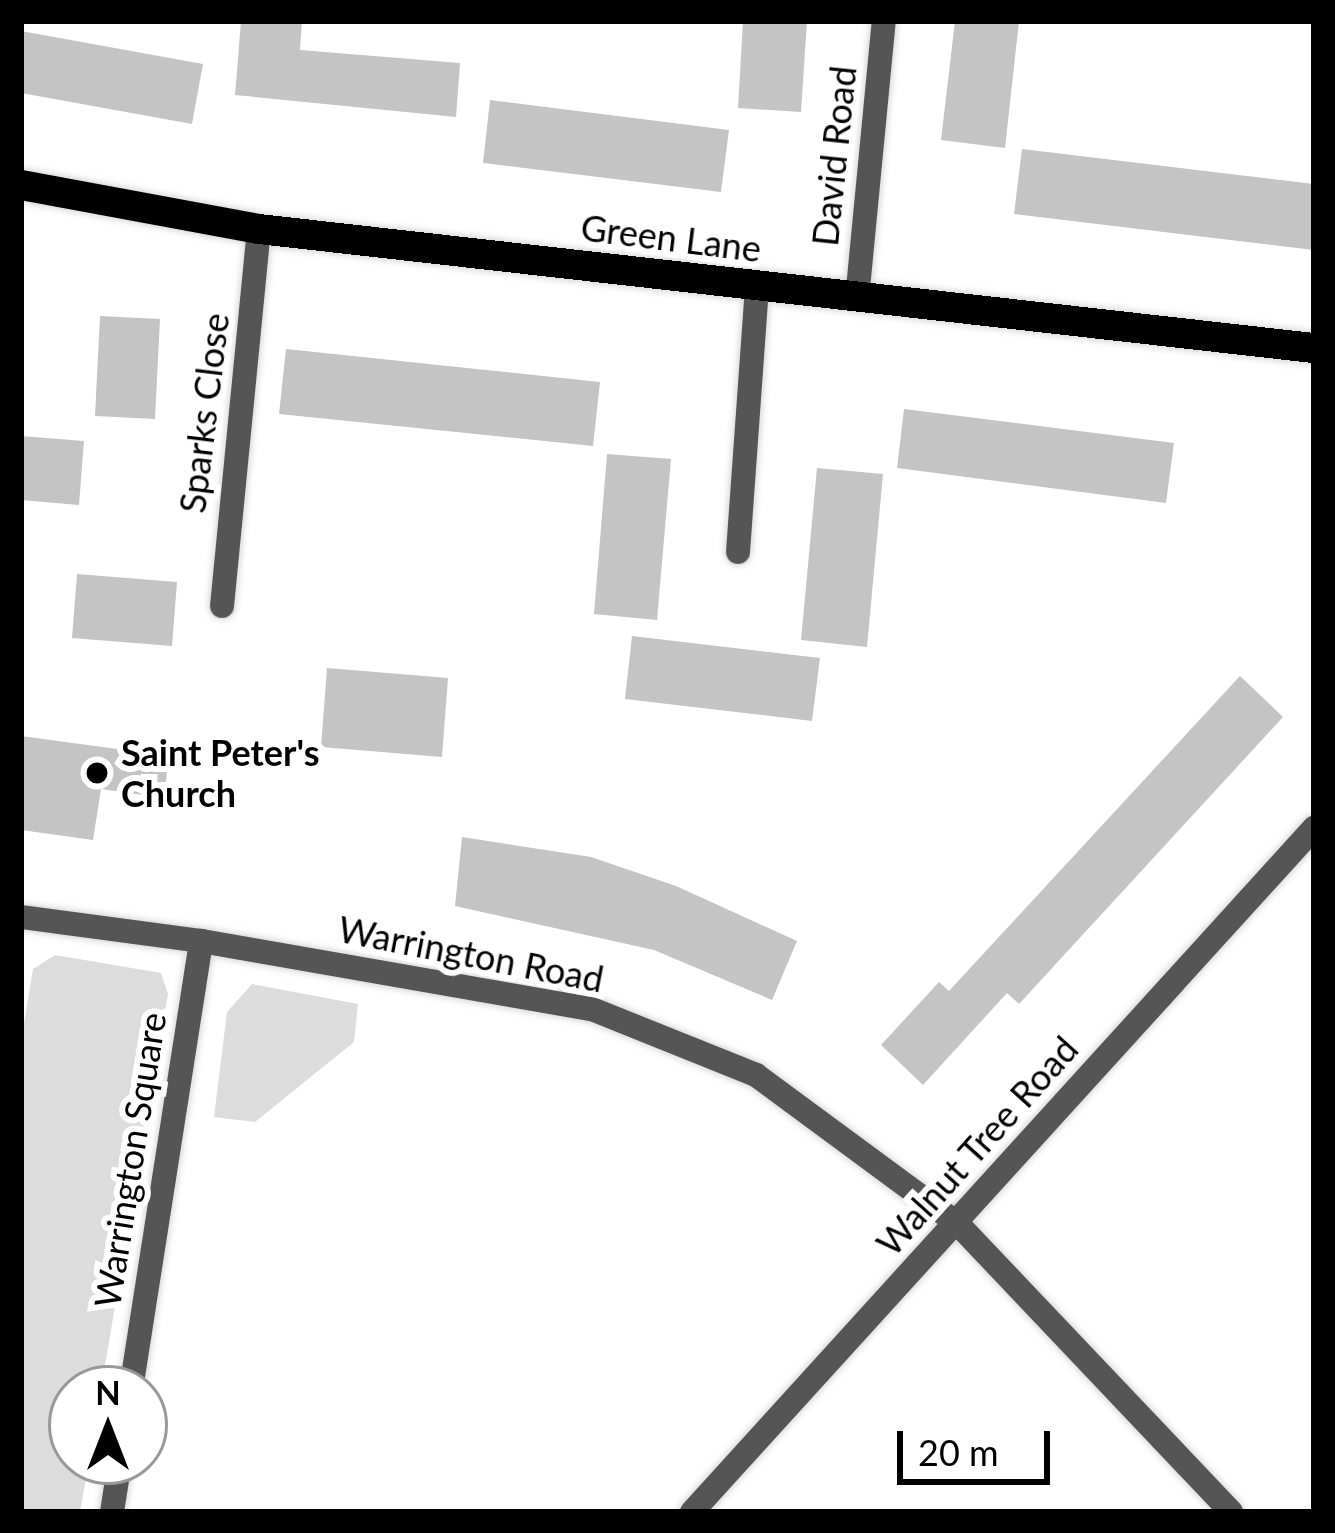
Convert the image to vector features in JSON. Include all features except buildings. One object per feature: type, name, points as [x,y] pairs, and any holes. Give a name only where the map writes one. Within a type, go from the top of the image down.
[{"type":"main road","name":"Green Lane","points":[[21,184],[259,229],[1314,348]]},
{"type":"street","name":"David Road","points":[[856,299],[884,21]]},
{"type":"street","name":"Sparks Close","points":[[222,606],[259,229]]},
{"type":"street","points":[[738,552],[757,287]]},
{"type":"street","name":"Walnut Tree Road","points":[[692,1512],[1314,828]]},
{"type":"street","name":"Warrington Road","points":[[21,917],[201,941],[592,1009],[756,1075],[957,1223],[1231,1512]]},
{"type":"street","name":"Warrington Square","points":[[135,1365],[201,941]]},
{"type":"shaded area","points":[[55,955],[161,973],[168,994],[105,1365],[48,1365],[48,1485],[85,1485],[80,1512],[21,1512],[21,1042],[33,969]]},
{"type":"shaded area","points":[[252,984],[358,1004],[354,1042],[255,1122],[214,1117],[227,1012]]},
{"type":"place","name":"Saint Peter's Church","points":[[97,773]]}]
